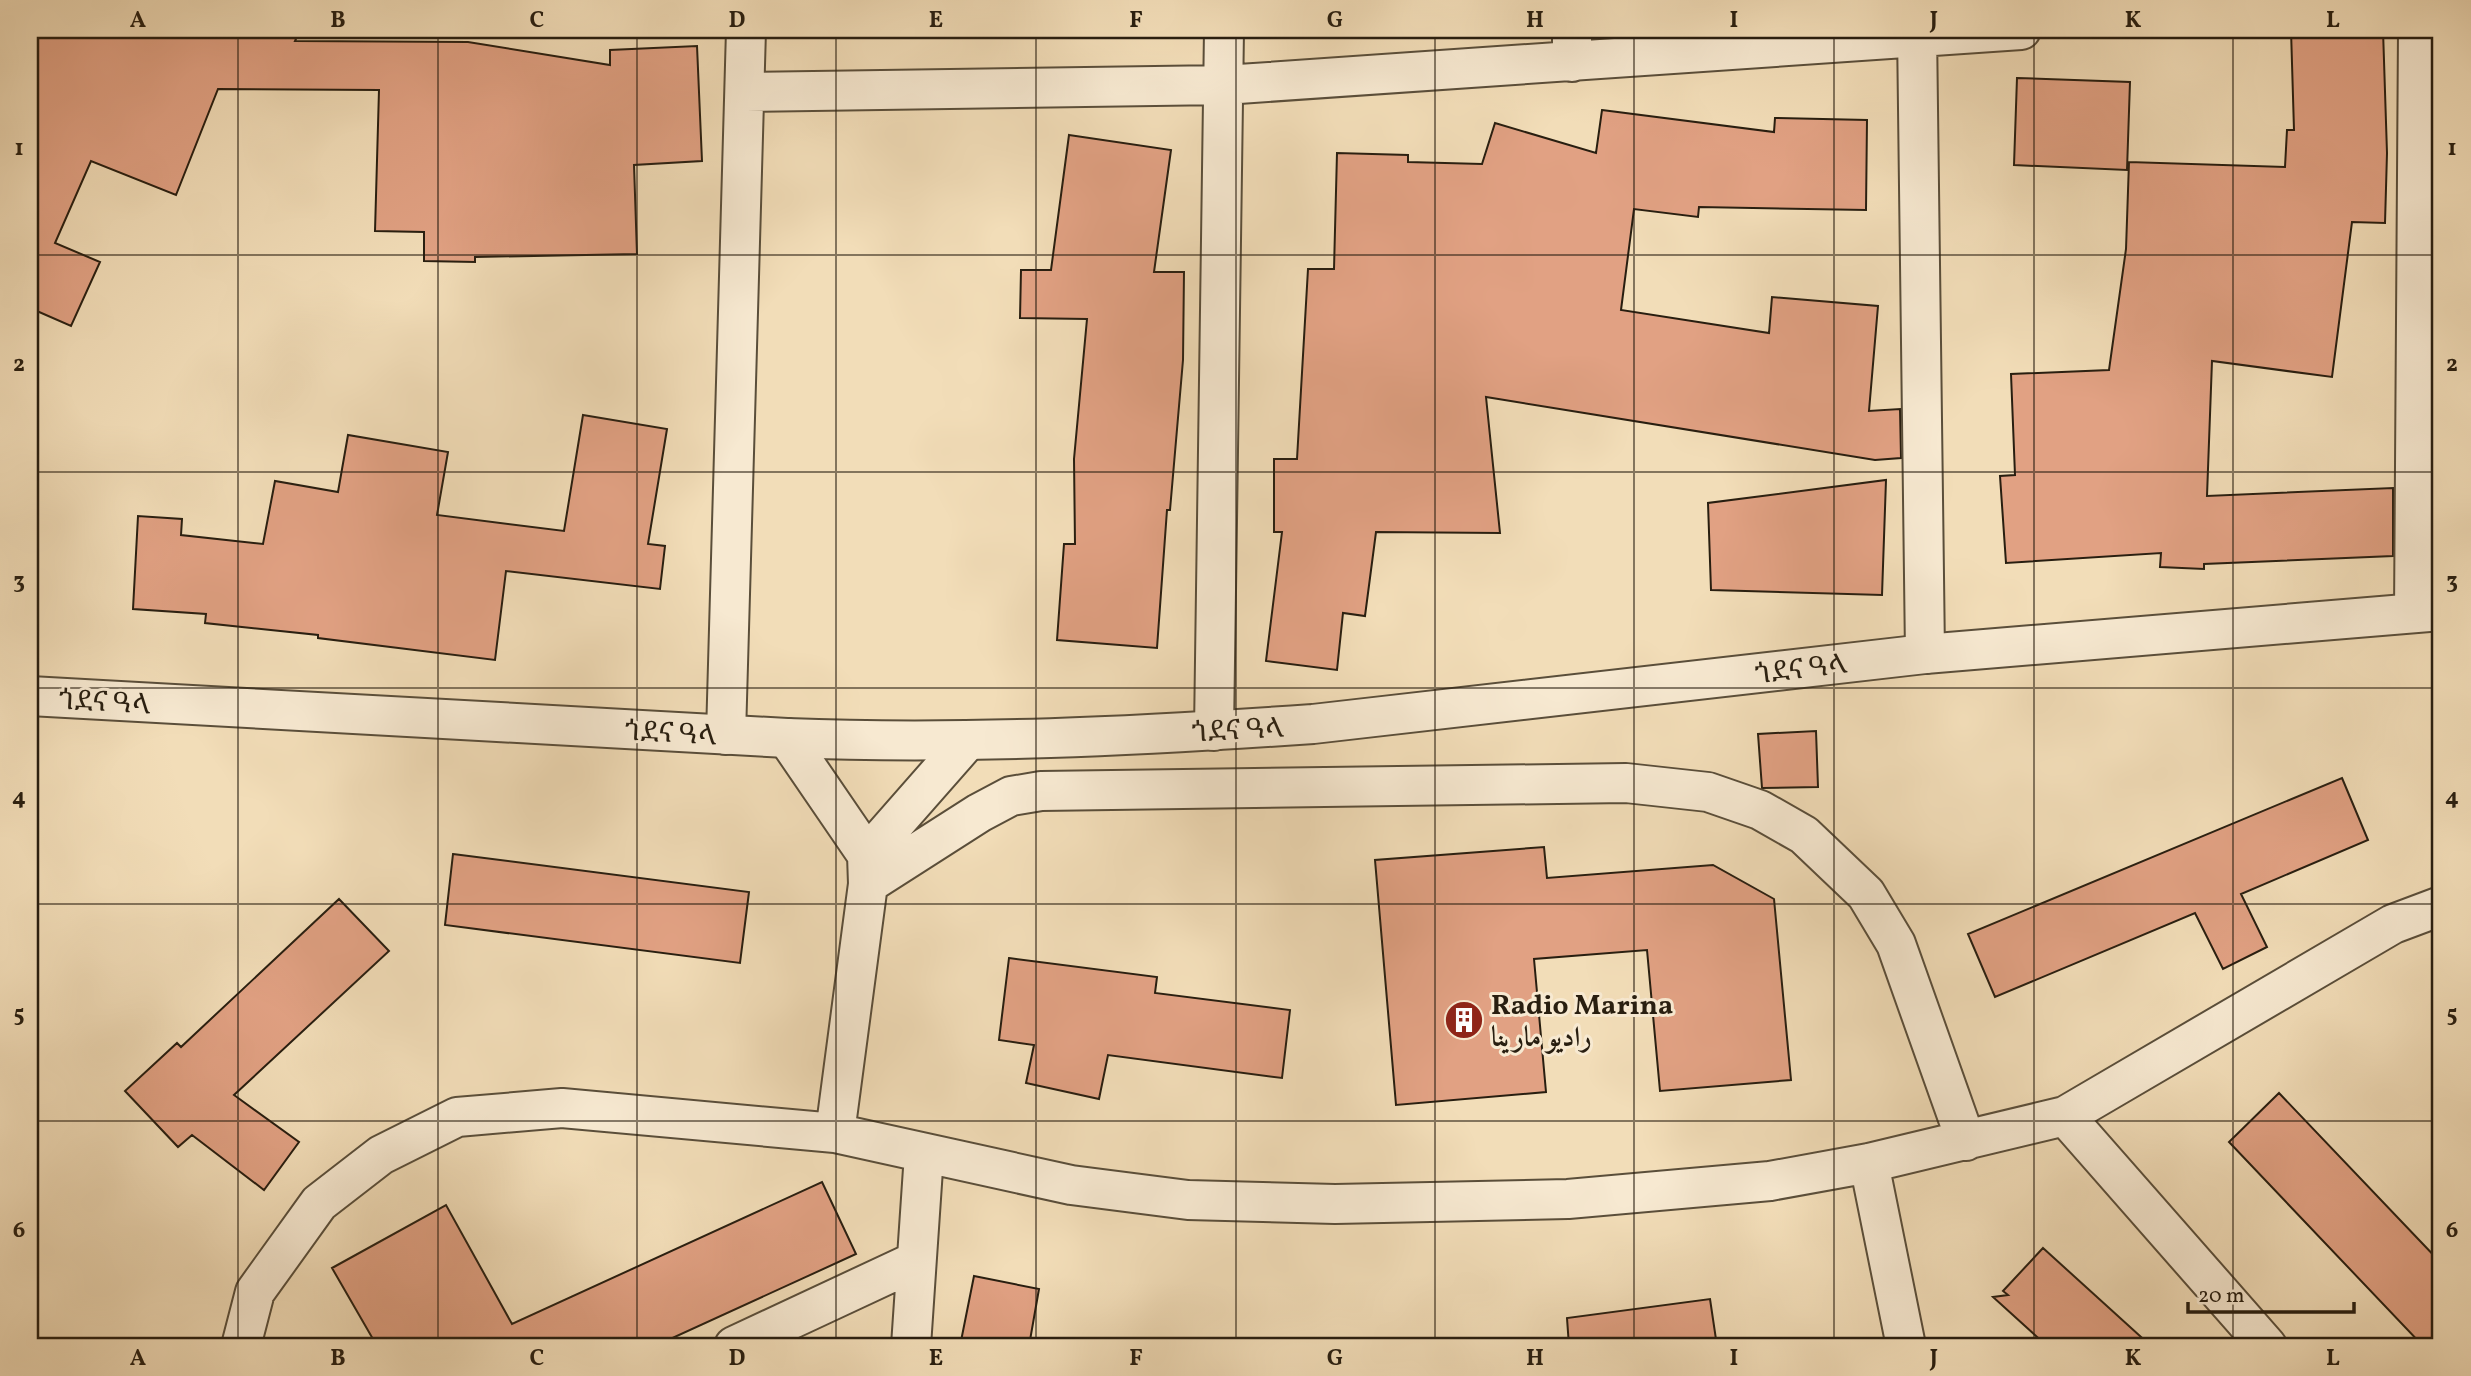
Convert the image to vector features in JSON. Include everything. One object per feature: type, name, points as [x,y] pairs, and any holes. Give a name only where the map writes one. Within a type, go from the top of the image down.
[{"type":"street","points":[[726,735],[746,30]]},
{"type":"street","points":[[1214,731],[1224,30]]},
{"type":"street","points":[[746,92],[1224,85],[1572,46],[2021,30]]},
{"type":"street","points":[[2418,30],[2427,612]]},
{"type":"street","points":[[1917,33],[1925,654]]},
{"type":"street","name":"ጎደና ዓላ","points":[[30,696],[787,738],[968,740],[1214,731],[1313,724],[1925,654],[2427,612]]},
{"type":"street","points":[[787,738],[868,869]]},
{"type":"street","points":[[835,1133],[868,869],[968,740]]},
{"type":"street","points":[[868,869],[1011,796],[1041,791],[1626,783],[1708,792],[1760,810],[1804,835],[1866,894],[1896,944],[1966,1141]]},
{"type":"street","points":[[240,1346],[255,1292],[319,1203],[381,1155],[457,1117],[562,1108],[835,1133],[1071,1185],[1188,1200],[1335,1204],[1568,1199],[1770,1181],[1869,1163],[2065,1116],[2393,924],[2441,906]]},
{"type":"street","points":[[2065,1116],[2267,1346]]},
{"type":"street","points":[[911,1346],[924,1154]]},
{"type":"street","points":[[1869,1163],[1906,1346]]},
{"type":"street","points":[[734,1346],[916,1261]]},
{"type":"building","points":[[30,30],[300,30],[295,41],[468,42],[610,65],[610,50],[697,46],[702,161],[634,165],[637,254],[475,257],[475,262],[424,261],[424,232],[375,231],[379,90],[218,89],[176,195],[91,161],[55,243],[100,262],[71,326],[30,308]]},
{"type":"building","points":[[2291,30],[2383,30],[2387,153],[2385,223],[2352,222],[2332,377],[2212,361],[2207,496],[2393,488],[2393,556],[2204,564],[2204,569],[2160,567],[2161,553],[2006,563],[2000,476],[2015,475],[2011,374],[2109,370],[2126,249],[2129,162],[2285,167],[2287,130],[2294,130]]},
{"type":"building","points":[[2017,78],[2130,82],[2127,170],[2014,165]]},
{"type":"building","points":[[1602,110],[1774,132],[1775,118],[1867,120],[1866,210],[1699,207],[1698,217],[1634,209],[1621,310],[1769,333],[1772,297],[1878,306],[1869,411],[1900,409],[1901,458],[1875,460],[1486,397],[1500,533],[1376,532],[1365,616],[1343,613],[1337,670],[1266,661],[1282,532],[1274,532],[1274,459],[1297,459],[1308,269],[1334,269],[1337,153],[1408,155],[1408,162],[1482,164],[1495,123],[1596,153]]},
{"type":"building","points":[[1069,135],[1171,150],[1154,272],[1184,272],[1183,360],[1170,510],[1167,510],[1157,648],[1057,640],[1064,544],[1075,544],[1074,459],[1087,319],[1020,318],[1021,270],[1051,270]]},
{"type":"building","points":[[583,415],[667,429],[648,544],[665,546],[660,589],[506,571],[495,660],[318,638],[318,635],[205,623],[206,614],[133,609],[138,516],[182,519],[181,535],[263,544],[275,481],[338,492],[348,435],[448,452],[437,515],[564,531]]},
{"type":"building","points":[[1886,480],[1882,595],[1711,590],[1708,503]]},
{"type":"building","points":[[1816,731],[1818,787],[1762,788],[1758,734]]},
{"type":"building","points":[[2342,778],[2368,840],[2241,894],[2267,947],[2223,969],[2195,913],[1995,997],[1968,934]]},
{"type":"building","name":"Radio Marina راديو مارينا","points":[[1544,847],[1547,878],[1713,865],[1774,899],[1791,1080],[1660,1091],[1647,950],[1534,959],[1546,1092],[1396,1105],[1375,860]]},
{"type":"building","points":[[453,854],[749,892],[740,963],[445,925]]},
{"type":"building","points":[[339,899],[389,951],[234,1095],[299,1142],[264,1190],[192,1135],[178,1147],[125,1091],[177,1043],[181,1047]]},
{"type":"building","points":[[1009,958],[1157,977],[1155,993],[1290,1010],[1282,1078],[1108,1055],[1099,1099],[1026,1083],[1034,1045],[999,1040]]},
{"type":"building","points":[[2279,1093],[2441,1263],[2441,1346],[2423,1346],[2229,1142]]},
{"type":"building","points":[[822,1182],[856,1254],[655,1346],[377,1346],[332,1268],[446,1205],[512,1324]]},
{"type":"building","points":[[2043,1248],[2151,1346],[2047,1346],[1993,1297],[2008,1295],[2003,1291]]},
{"type":"building","points":[[974,1276],[1039,1289],[1029,1346],[960,1346]]},
{"type":"building","points":[[1710,1299],[1717,1346],[1569,1346],[1567,1318]]},
{"type":"place","name":"Radio Marina راديو مارينا","points":[[1464,1020]]}]
